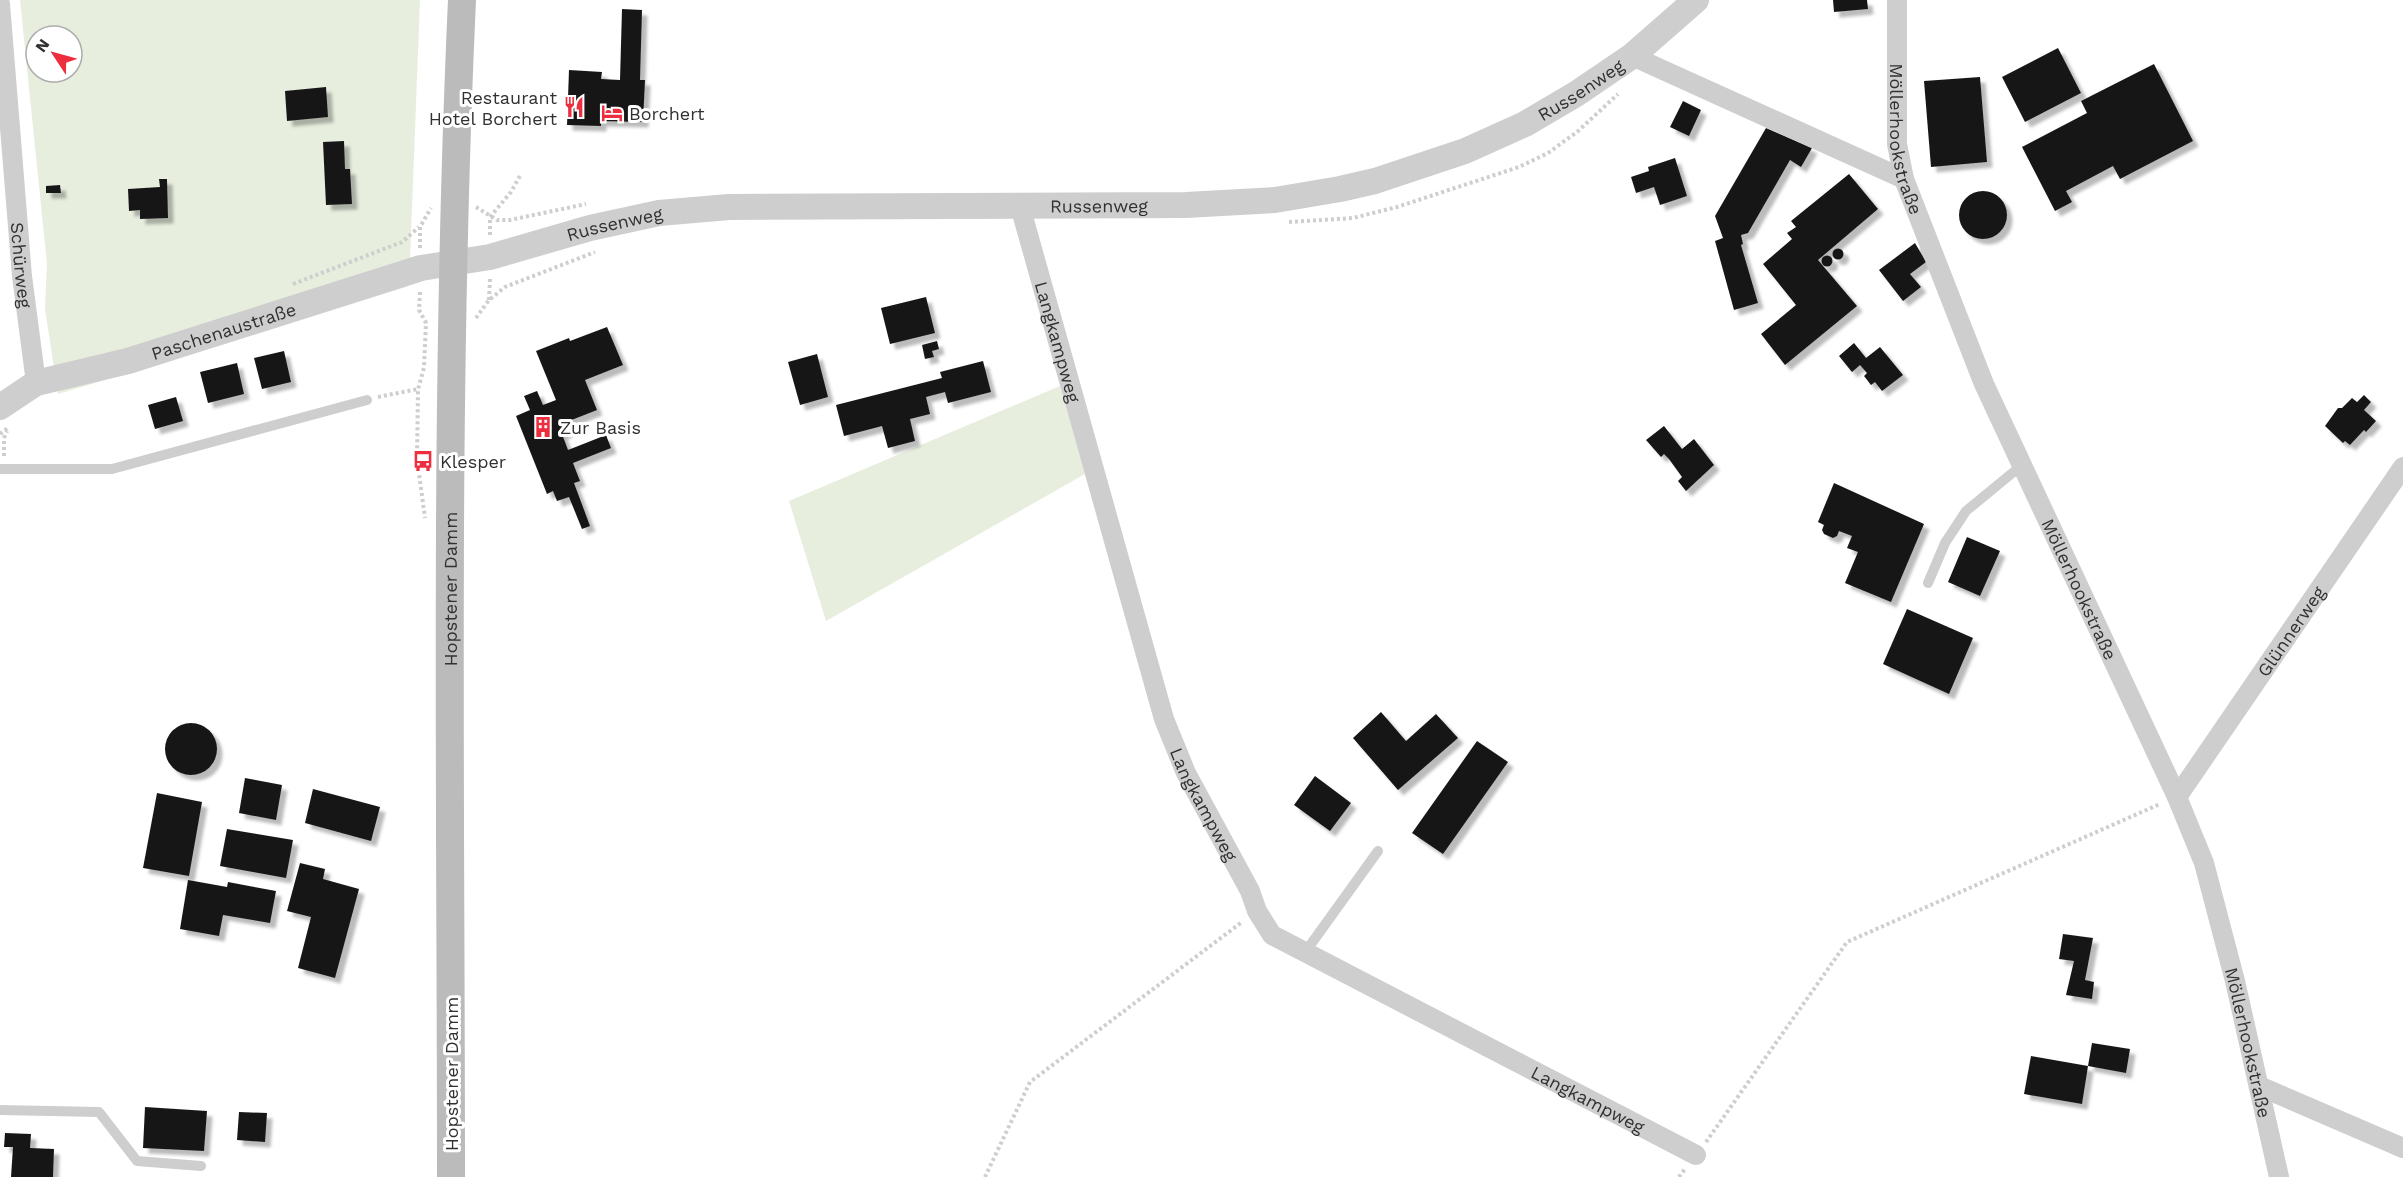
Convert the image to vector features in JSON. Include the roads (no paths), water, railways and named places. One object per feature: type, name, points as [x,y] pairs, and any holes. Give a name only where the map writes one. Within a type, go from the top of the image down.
[{"type":"main road","name":"Hopstener Damm","points":[[451,1177],[453,264],[443,208],[462,0]]},
{"type":"street","name":"Russenweg","points":[[453,264],[490,257],[590,228],[659,213],[729,207],[1186,205],[1275,200],[1375,181],[1466,152],[1525,124],[1576,94],[1632,56],[1696,0]]},
{"type":"street","name":"Möllerhookstraße","points":[[1896,0],[1898,144],[1904,179],[1984,384],[2177,796],[2204,863],[2235,981],[2279,1177]]},
{"type":"street","name":"Schürweg","points":[[0,4],[22,276],[36,382]]},
{"type":"street","points":[[1632,56],[1904,179]]},
{"type":"street","name":"Langkampweg","points":[[1020,206],[1164,719],[1186,773],[1250,891],[1257,911],[1272,934],[1696,1155]]},
{"type":"street","name":"Paschenaustraße","points":[[3,418],[36,382],[129,361],[421,268],[453,264]]},
{"type":"street","name":"Glünnerweg","points":[[2177,796],[2403,467]]},
{"type":"street","points":[[2259,1086],[2403,1148]]},
{"type":"lane","points":[[3,469],[112,469],[367,400]]},
{"type":"lane","points":[[1928,583],[1945,543],[1966,511],[2022,465]]},
{"type":"lane","points":[[1306,951],[1378,851]]},
{"type":"lane","points":[[0,1110],[99,1112],[137,1161],[201,1166]]},
{"type":"place","name":"Restaurant Hotel Borchert","points":[[574,107]]},
{"type":"place","name":"Borchert","points":[[612,113]]},
{"type":"place","name":"Zur Basis","points":[[543,427]]},
{"type":"place","name":"Klesper","points":[[423,461]]}]
